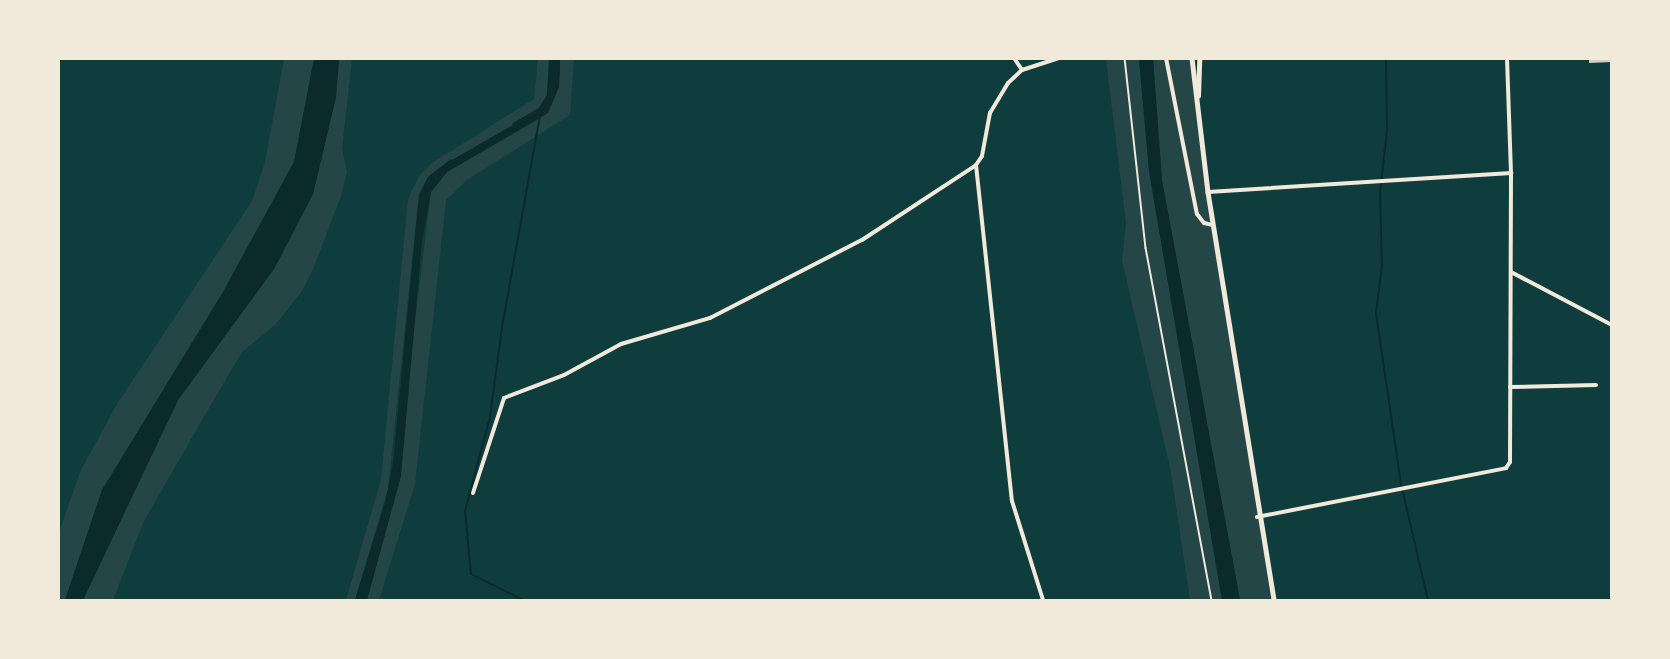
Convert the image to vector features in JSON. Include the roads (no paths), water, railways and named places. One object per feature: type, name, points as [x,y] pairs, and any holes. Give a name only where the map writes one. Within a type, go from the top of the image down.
[{"type":"main road","points":[[1192,58],[1208,192],[1257,517],[1274,600]]},
{"type":"main road","points":[[1197,101],[1199,58]]},
{"type":"street","points":[[1014,58],[1022,70]]},
{"type":"street","points":[[473,493],[504,398],[564,375],[621,344],[710,318],[862,240],[976,165],[982,156],[990,113],[998,97],[1022,70],[1058,58]]},
{"type":"street","points":[[1166,58],[1197,214],[1204,223],[1213,225]]},
{"type":"street","points":[[1257,517],[1506,468],[1510,462],[1511,173],[1507,58]]},
{"type":"street","points":[[976,165],[1012,501],[1043,600]]},
{"type":"street","points":[[1208,192],[1511,173]]},
{"type":"street","points":[[1510,272],[1611,325]]},
{"type":"street","points":[[1510,387],[1596,385]]},
{"type":"waterway","points":[[1386,58],[1387,130],[1380,192],[1382,266],[1376,313],[1401,484],[1428,600]]},
{"type":"waterway","points":[[513,124],[539,109]]},
{"type":"waterway","points":[[523,600],[471,574],[465,511],[490,417],[502,327],[540,116]]},
{"type":"waterway","points":[[432,175],[451,160]]}]
